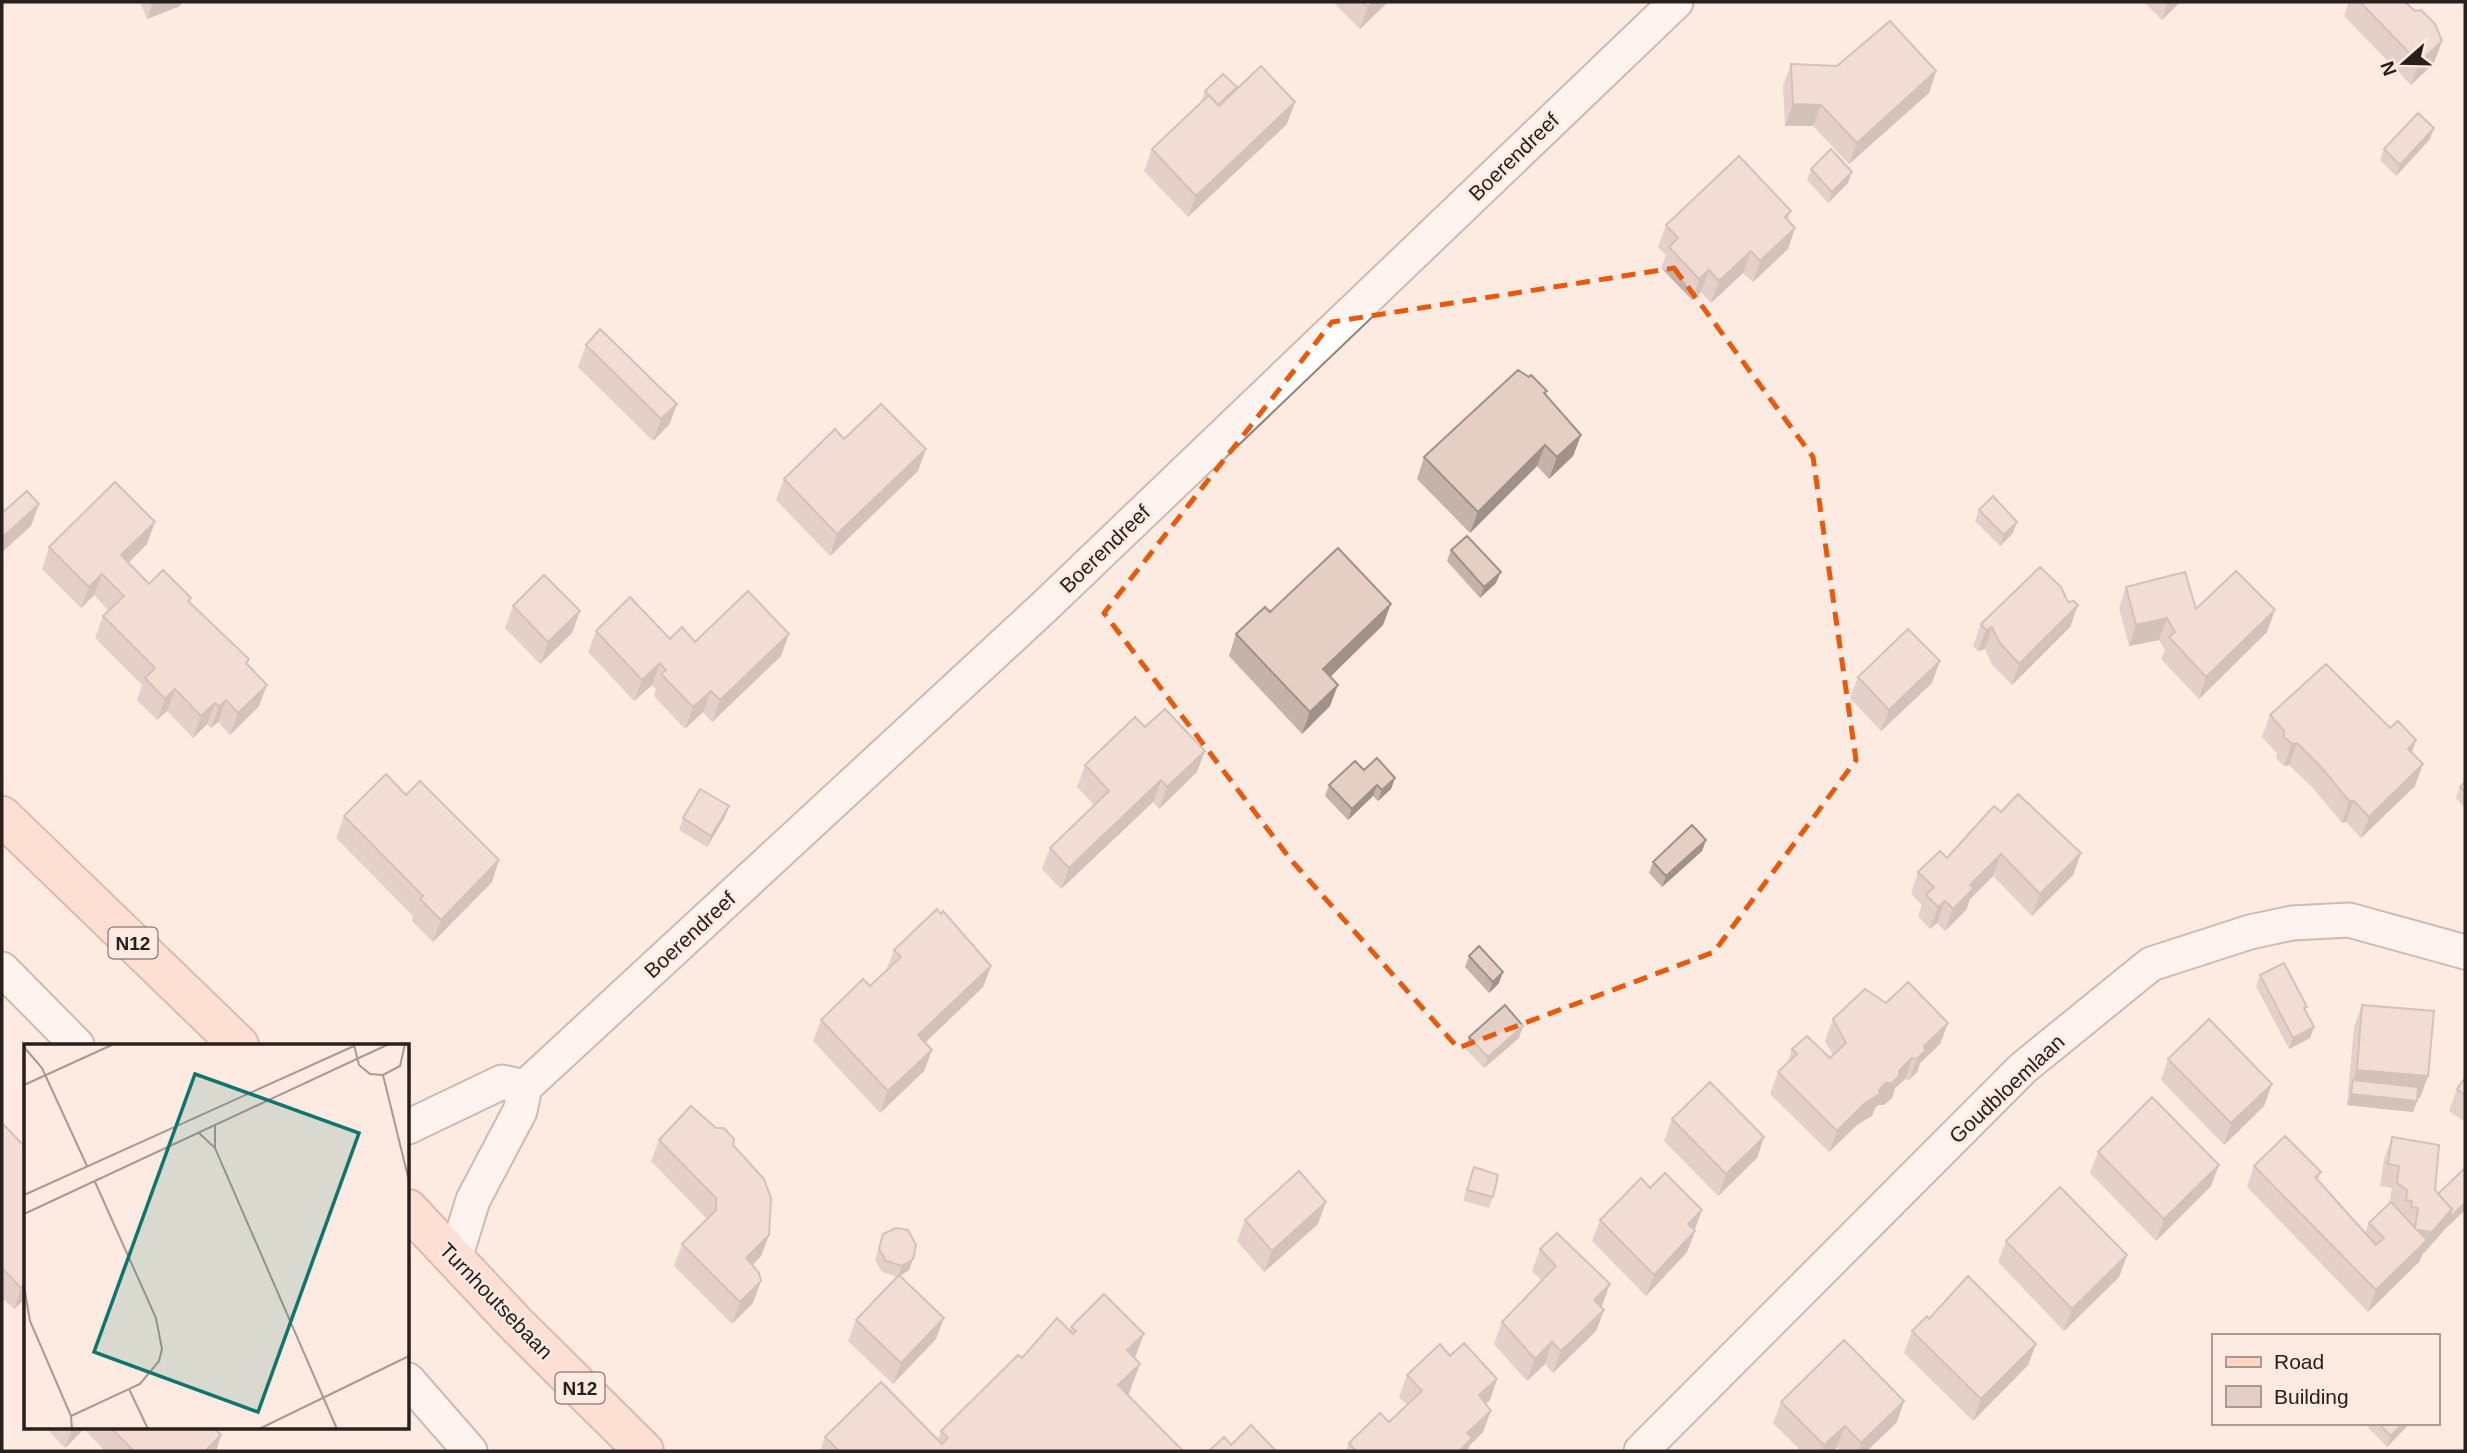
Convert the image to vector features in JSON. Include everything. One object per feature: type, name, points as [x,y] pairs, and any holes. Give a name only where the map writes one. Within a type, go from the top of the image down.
[{"type":"main road","name":"N12","points":[[2,816],[238,1044]]},
{"type":"main road","name":"Turnhoutsebaan","points":[[410,1211],[516,1324],[644,1451]]},
{"type":"street","name":"Boerendreef","points":[[525,1087],[1043,608],[1676,2]]},
{"type":"street","name":"Goudbloemlaan","points":[[1641,1451],[2023,1068],[2151,964],[2250,932],[2292,923],[2349,920],[2465,952]]},
{"type":"street","points":[[2,969],[76,1044]]},
{"type":"street","points":[[410,1126],[502,1082],[525,1087],[520,1111],[473,1200],[455,1258]]},
{"type":"street","points":[[410,1382],[470,1451]]},
{"type":"highlighted area","points":[[1674,268],[1813,457],[1856,760],[1714,952],[1458,1048],[1291,860],[1104,613],[1332,322]]},
{"type":"building","points":[[2360,2],[2405,2],[2415,11],[2421,10],[2435,24],[2442,41],[2419,63]]},
{"type":"building","points":[[1890,21],[1936,71],[1857,143],[1821,105],[1793,104],[1791,64],[1837,66]]},
{"type":"building","points":[[1261,66],[1295,102],[1196,196],[1152,149],[1209,95],[1219,106]]},
{"type":"building","points":[[1223,74],[1237,87],[1218,105],[1205,91]]},
{"type":"building","points":[[2418,113],[2434,128],[2400,165],[2384,149]]},
{"type":"building","points":[[1831,149],[1852,172],[1832,192],[1811,169]]},
{"type":"building","points":[[1739,156],[1791,211],[1785,217],[1795,228],[1760,261],[1751,251],[1719,281],[1709,270],[1699,279],[1669,247],[1678,238],[1666,225]]},
{"type":"building","points":[[600,329],[677,404],[661,419],[586,345]]},
{"type":"building","points":[[1518,370],[1529,377],[1531,375],[1547,391],[1544,393],[1581,435],[1557,457],[1545,445],[1478,512],[1424,457]]},
{"type":"building","points":[[881,404],[926,449],[837,534],[784,479],[835,429],[844,439]]},
{"type":"building","points":[[115,482],[155,522],[121,555],[149,584],[163,570],[191,598],[188,601],[249,659],[246,663],[267,685],[238,713],[226,700],[219,707],[215,703],[201,716],[175,689],[165,699],[145,678],[155,668],[103,616],[124,596],[102,574],[89,587],[49,547]]},
{"type":"building","points":[[27,491],[39,504],[2,538],[2,513]]},
{"type":"building","points":[[1993,496],[2017,522],[2004,535],[1979,510]]},
{"type":"building","points":[[1467,536],[1501,572],[1484,587],[1451,550]]},
{"type":"building","points":[[1338,548],[1391,604],[1323,669],[1338,685],[1310,712],[1236,634],[1265,607],[1270,612]]},
{"type":"building","points":[[2040,567],[2061,587],[2068,602],[2074,601],[2078,605],[2019,664],[2000,643],[1992,627],[1986,630],[1981,624]]},
{"type":"building","points":[[2236,571],[2275,610],[2206,677],[2169,637],[2175,632],[2167,618],[2136,625],[2126,587],[2185,572],[2196,609]]},
{"type":"building","points":[[544,575],[580,611],[548,642],[513,606]]},
{"type":"building","points":[[748,591],[789,634],[720,700],[711,691],[693,707],[661,674],[666,670],[660,663],[642,680],[596,631],[630,597],[670,639],[682,627],[695,642]]},
{"type":"building","points":[[1908,629],[1940,661],[1889,710],[1858,677]]},
{"type":"building","points":[[2326,664],[2390,728],[2398,721],[2416,740],[2408,749],[2423,764],[2369,817],[2354,801],[2349,801],[2297,743],[2292,744],[2284,737],[2284,731],[2270,715]]},
{"type":"building","points":[[1165,709],[1205,751],[1167,787],[1161,780],[1069,868],[1050,848],[1109,791],[1085,765],[1135,717],[1145,727]]},
{"type":"building","points":[[1377,758],[1395,778],[1382,790],[1377,785],[1352,809],[1329,785],[1355,761],[1364,770]]},
{"type":"building","points":[[386,774],[406,795],[420,781],[499,860],[441,920],[420,899],[423,896],[344,816]]},
{"type":"building","points":[[700,789],[729,806],[711,836],[683,818]]},
{"type":"building","points":[[2018,794],[2081,853],[2040,894],[2001,854],[1970,885],[1974,888],[1953,909],[1945,901],[1938,907],[1926,895],[1934,887],[1918,872],[1940,851],[1947,858],[1994,806],[2001,812]]},
{"type":"building","points":[[1692,825],[1706,840],[1666,876],[1653,862]]},
{"type":"building","points":[[937,909],[941,914],[943,911],[991,966],[918,1035],[932,1050],[888,1091],[821,1020],[863,979],[870,986],[901,957],[894,950]]},
{"type":"building","points":[[1479,946],[1503,972],[1493,982],[1469,956]]},
{"type":"building","points":[[2284,963],[2307,1007],[2304,1008],[2314,1027],[2293,1038],[2260,975]]},
{"type":"building","points":[[1908,982],[1948,1023],[1924,1046],[1925,1051],[1917,1059],[1912,1058],[1892,1083],[1886,1083],[1879,1090],[1880,1094],[1865,1103],[1837,1131],[1778,1072],[1797,1054],[1792,1049],[1807,1036],[1830,1058],[1846,1043],[1833,1019],[1865,989],[1886,1003]]},
{"type":"building","points":[[1505,1005],[1523,1026],[1488,1057],[1469,1037]]},
{"type":"building","points":[[2362,1005],[2434,1011],[2428,1076],[2357,1070]]},
{"type":"building","points":[[2209,1019],[2272,1084],[2231,1123],[2168,1059]]},
{"type":"building","points":[[2465,1078],[2465,1095],[2457,1089]]},
{"type":"building","points":[[2353,1080],[2418,1087],[2417,1101],[2351,1094]]},
{"type":"building","points":[[1710,1082],[1764,1137],[1726,1174],[1672,1119]]},
{"type":"building","points":[[2152,1097],[2219,1165],[2164,1219],[2098,1152]]},
{"type":"building","points":[[691,1106],[716,1128],[724,1128],[734,1139],[733,1145],[764,1179],[771,1198],[769,1235],[746,1258],[759,1273],[761,1281],[740,1302],[682,1244],[716,1210],[716,1198],[659,1140]]},
{"type":"building","points":[[2,1123],[24,1146],[24,1285],[21,1288],[2,1268]]},
{"type":"building","points":[[2285,1136],[2321,1172],[2315,1177],[2376,1245],[2384,1238],[2369,1223],[2391,1202],[2415,1228],[2418,1208],[2411,1207],[2412,1201],[2406,1200],[2407,1190],[2397,1183],[2399,1166],[2388,1164],[2392,1137],[2439,1145],[2435,1190],[2452,1209],[2432,1232],[2417,1230],[2427,1240],[2376,1290],[2254,1166]]},
{"type":"building","points":[[1474,1167],[1498,1175],[1493,1197],[1467,1190]]},
{"type":"building","points":[[2465,1168],[2465,1203],[2448,1219],[2452,1209],[2438,1194]]},
{"type":"building","points":[[1299,1171],[1326,1202],[1272,1251],[1245,1220]]},
{"type":"building","points":[[1665,1173],[1702,1210],[1688,1224],[1695,1231],[1654,1275],[1600,1220],[1641,1178],[1650,1188]]},
{"type":"building","points":[[2060,1187],[2127,1255],[2072,1309],[2006,1241]]},
{"type":"building","points":[[896,1228],[908,1230],[916,1245],[913,1259],[902,1266],[886,1261],[879,1249],[883,1234]]},
{"type":"building","points":[[1557,1233],[1610,1284],[1594,1300],[1604,1310],[1561,1351],[1552,1342],[1535,1359],[1502,1322],[1556,1266],[1540,1249]]},
{"type":"building","points":[[899,1275],[944,1318],[901,1363],[856,1320]]},
{"type":"building","points":[[1968,1276],[2036,1344],[1981,1399],[1912,1331],[1927,1316],[1929,1319]]},
{"type":"building","points":[[1104,1294],[1144,1334],[1127,1350],[1140,1364],[1118,1385],[1183,1451],[839,1451],[825,1437],[881,1382],[942,1444],[948,1438],[941,1431],[1018,1355],[1022,1358],[1057,1318],[1073,1334],[1076,1331],[1071,1327]]},
{"type":"building","points":[[1844,1340],[1904,1401],[1861,1443],[1845,1426],[1824,1445],[1781,1402]]},
{"type":"building","points":[[1464,1343],[1497,1379],[1479,1395],[1491,1411],[1467,1433],[1472,1438],[1459,1451],[1356,1451],[1349,1443],[1380,1413],[1389,1422],[1422,1391],[1407,1375],[1440,1344],[1450,1356]]},
{"type":"building","points":[[1251,1425],[1276,1451],[1209,1451],[1224,1437],[1231,1445]]},
{"type":"building","points":[[2380,1425],[2401,1425],[2391,1436]]},
{"type":"building","points":[[111,1428],[214,1428],[221,1435],[205,1451],[134,1451]]}]
